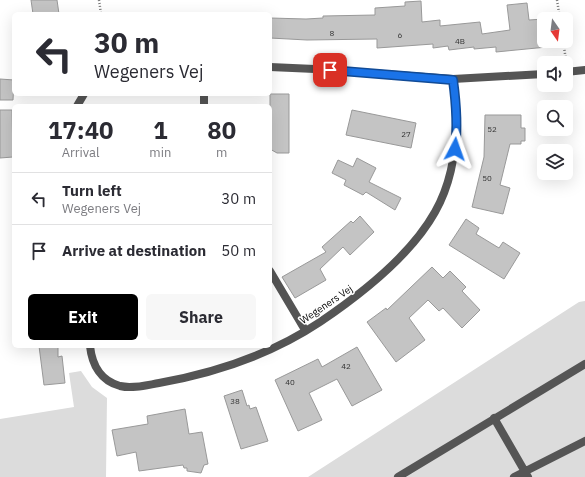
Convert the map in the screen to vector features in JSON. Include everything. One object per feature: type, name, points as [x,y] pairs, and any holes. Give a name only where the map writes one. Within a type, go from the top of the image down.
[{"type":"street","points":[[272,67],[453,80],[537,74]]},
{"type":"street","points":[[573,71],[585,70]]},
{"type":"street","name":"Wegeners Vej","points":[[272,348],[318,323],[367,288],[388,269],[416,238],[435,212],[443,194],[454,157],[456,131],[453,80]]},
{"type":"street","points":[[272,274],[305,330]]},
{"type":"street","name":"Wegeners Vej","points":[[90,348],[96,369],[106,380],[120,386],[134,388],[195,376],[237,363],[271,348]]},
{"type":"street","points":[[398,477],[585,364]]},
{"type":"street","points":[[494,418],[527,474]]},
{"type":"street","points":[[514,477],[527,474],[585,441]]},
{"type":"path","points":[[99,0],[101,12]]},
{"type":"path","points":[[557,0],[559,12]]},
{"type":"shaded area","points":[[585,301],[585,477],[308,477],[579,302]]},
{"type":"shaded area","points":[[81,371],[92,387],[107,398],[106,477],[0,477],[0,419],[74,407],[69,373]]},
{"type":"building","points":[[31,0],[57,0],[59,12],[33,12]]},
{"type":"building","points":[[421,1],[422,22],[440,20],[440,26],[480,22],[482,34],[510,30],[507,5],[527,3],[529,20],[537,19],[537,48],[496,52],[496,47],[474,49],[474,47],[449,50],[448,46],[433,48],[433,44],[377,48],[377,39],[307,40],[272,38],[272,18],[306,19],[323,18],[323,16],[375,15],[375,8],[405,6],[405,2]]},
{"type":"building","points":[[0,79],[12,80],[13,100],[0,100]]},
{"type":"building","points":[[272,94],[289,94],[289,153],[277,153],[272,150],[272,104],[270,104],[270,96],[272,96]]},
{"type":"building","points":[[0,110],[12,110],[12,157],[0,158]]},
{"type":"building","points":[[352,110],[416,123],[411,148],[346,135]]},
{"type":"building","points":[[485,115],[521,115],[521,128],[525,128],[525,141],[521,141],[521,144],[510,144],[500,185],[510,188],[503,214],[472,207],[484,157]]},
{"type":"building","points":[[357,158],[376,168],[369,182],[401,198],[395,210],[366,192],[363,195],[344,185],[346,180],[332,173],[338,160],[353,167]]},
{"type":"building","points":[[360,216],[374,232],[350,255],[343,247],[320,269],[326,280],[295,298],[282,277],[326,252],[322,247],[351,221],[353,223]]},
{"type":"building","points":[[466,219],[479,228],[476,234],[499,248],[503,242],[520,253],[504,279],[449,245]]},
{"type":"building","points":[[432,267],[443,278],[450,271],[466,287],[462,291],[480,310],[462,328],[443,308],[439,311],[428,300],[409,318],[425,340],[396,362],[367,322],[386,308],[387,310]]},
{"type":"building","points":[[357,347],[382,390],[352,406],[337,379],[309,393],[322,420],[298,431],[275,380],[318,359],[322,367]]},
{"type":"building","points":[[39,348],[58,348],[58,357],[62,356],[65,383],[44,385]]},
{"type":"building","points":[[242,390],[247,406],[249,405],[250,409],[256,407],[268,441],[241,449],[224,396]]},
{"type":"building","points":[[185,409],[189,434],[202,432],[208,464],[204,465],[201,473],[187,471],[187,468],[184,468],[183,465],[139,471],[136,452],[117,456],[112,430],[148,424],[147,416]]},
{"type":"route","points":[[330,70],[453,80],[455,95],[455,149]]}]
